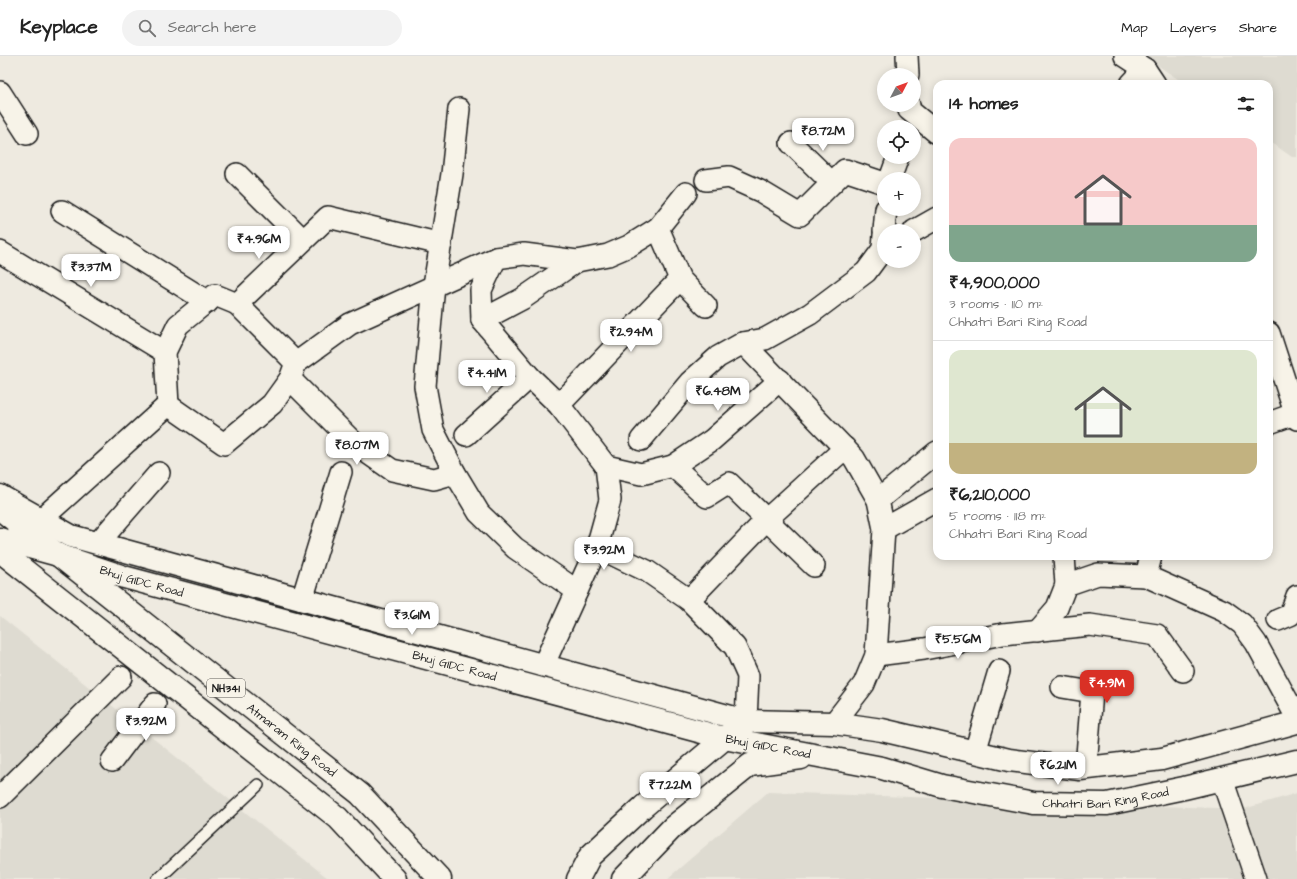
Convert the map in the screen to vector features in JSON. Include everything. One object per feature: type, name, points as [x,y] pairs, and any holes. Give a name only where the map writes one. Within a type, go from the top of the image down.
[{"type":"main road","name":"Bhuj GIDC Road","points":[[0,496],[71,536],[746,721],[834,723],[882,730],[1009,760],[1080,769],[1162,759],[1297,722]]},
{"type":"main road","name":"Atmaram Ring Road","points":[[0,509],[360,794],[440,879]]},
{"type":"main road","name":"Bhuj GIDC Road","points":[[0,539],[58,555],[124,577],[724,738],[820,755]]},
{"type":"main road","name":"NH341","points":[[0,551],[338,818],[395,879]]},
{"type":"main road","points":[[578,879],[590,856],[643,807],[746,721]]},
{"type":"main road","points":[[623,879],[673,827],[750,765],[820,755]]},
{"type":"main road","name":"Chhatri Bari Ring Road","points":[[820,755],[882,768],[942,786],[1034,803],[1107,804],[1297,761]]},
{"type":"street","points":[[1125,56],[1144,79]]},
{"type":"street","points":[[0,92],[27,134]]},
{"type":"street","points":[[459,109],[452,174],[434,285],[425,386],[433,430],[455,473],[479,514],[515,548],[577,591]]},
{"type":"street","points":[[908,114],[933,130]]},
{"type":"street","points":[[791,143],[832,183]]},
{"type":"street","points":[[706,180],[729,177],[760,191],[800,215],[845,170],[877,181]]},
{"type":"street","points":[[237,174],[304,240]]},
{"type":"street","points":[[168,405],[224,444],[272,404],[293,371],[350,324],[496,258],[524,254],[577,261],[608,255],[628,246],[658,228],[686,193]]},
{"type":"street","points":[[62,211],[208,302]]},
{"type":"street","points":[[237,304],[328,217],[441,244]]},
{"type":"street","points":[[921,227],[933,220]]},
{"type":"street","points":[[658,228],[680,278],[706,306]]},
{"type":"street","points":[[0,252],[165,352]]},
{"type":"street","points":[[641,440],[690,382],[718,357],[743,343],[765,339],[810,314],[866,272],[877,253]]},
{"type":"street","points":[[496,258],[481,290],[482,320],[530,377],[559,405],[606,466],[610,500],[597,547],[543,666]]},
{"type":"street","points":[[482,320],[522,299],[577,261]]},
{"type":"street","points":[[559,405],[680,278]]},
{"type":"street","points":[[168,405],[165,352],[178,325],[216,295],[237,304],[356,445],[392,470],[434,479],[455,473]]},
{"type":"street","points":[[743,343],[854,458],[878,500],[884,529],[876,655],[864,684],[834,723]]},
{"type":"street","points":[[1273,422],[1296,416],[1274,365]]},
{"type":"street","points":[[466,435],[530,377]]},
{"type":"street","points":[[606,466],[641,474],[673,466],[712,440],[780,380]]},
{"type":"street","points":[[47,514],[168,405]]},
{"type":"street","points":[[689,600],[767,519],[845,448]]},
{"type":"street","points":[[878,500],[933,455]]},
{"type":"street","points":[[673,466],[706,497],[729,483],[814,566]]},
{"type":"street","points":[[302,600],[341,472]]},
{"type":"street","points":[[98,544],[159,473]]},
{"type":"street","points":[[884,529],[933,501]]},
{"type":"street","points":[[597,547],[648,571],[689,600],[735,647],[748,676],[746,721]]},
{"type":"street","points":[[1037,631],[1057,608],[1066,585],[1064,560]]},
{"type":"street","points":[[1146,576],[1150,560]]},
{"type":"street","points":[[1066,585],[1098,574],[1146,576],[1224,611],[1242,624],[1256,643],[1297,718]]},
{"type":"street","points":[[1278,620],[1290,615],[1297,596]]},
{"type":"street","points":[[876,655],[924,649],[1002,634],[1090,625],[1157,635],[1183,671]]},
{"type":"street","points":[[975,752],[999,671]]},
{"type":"street","points":[[0,797],[121,677]]},
{"type":"street","points":[[1062,687],[1092,692],[1086,768]]},
{"type":"street","points":[[112,761],[155,704]]},
{"type":"street","points":[[1222,779],[1256,879]]},
{"type":"lane","points":[[158,879],[258,785]]},
{"type":"shaded area","points":[[1144,56],[1297,56],[1297,157],[1292,157],[1273,144],[1273,80],[1179,80]]},
{"type":"shaded area","points":[[0,616],[329,879],[0,879]]},
{"type":"shaded area","points":[[768,792],[1244,809],[1297,793],[1297,879],[667,879]]}]
